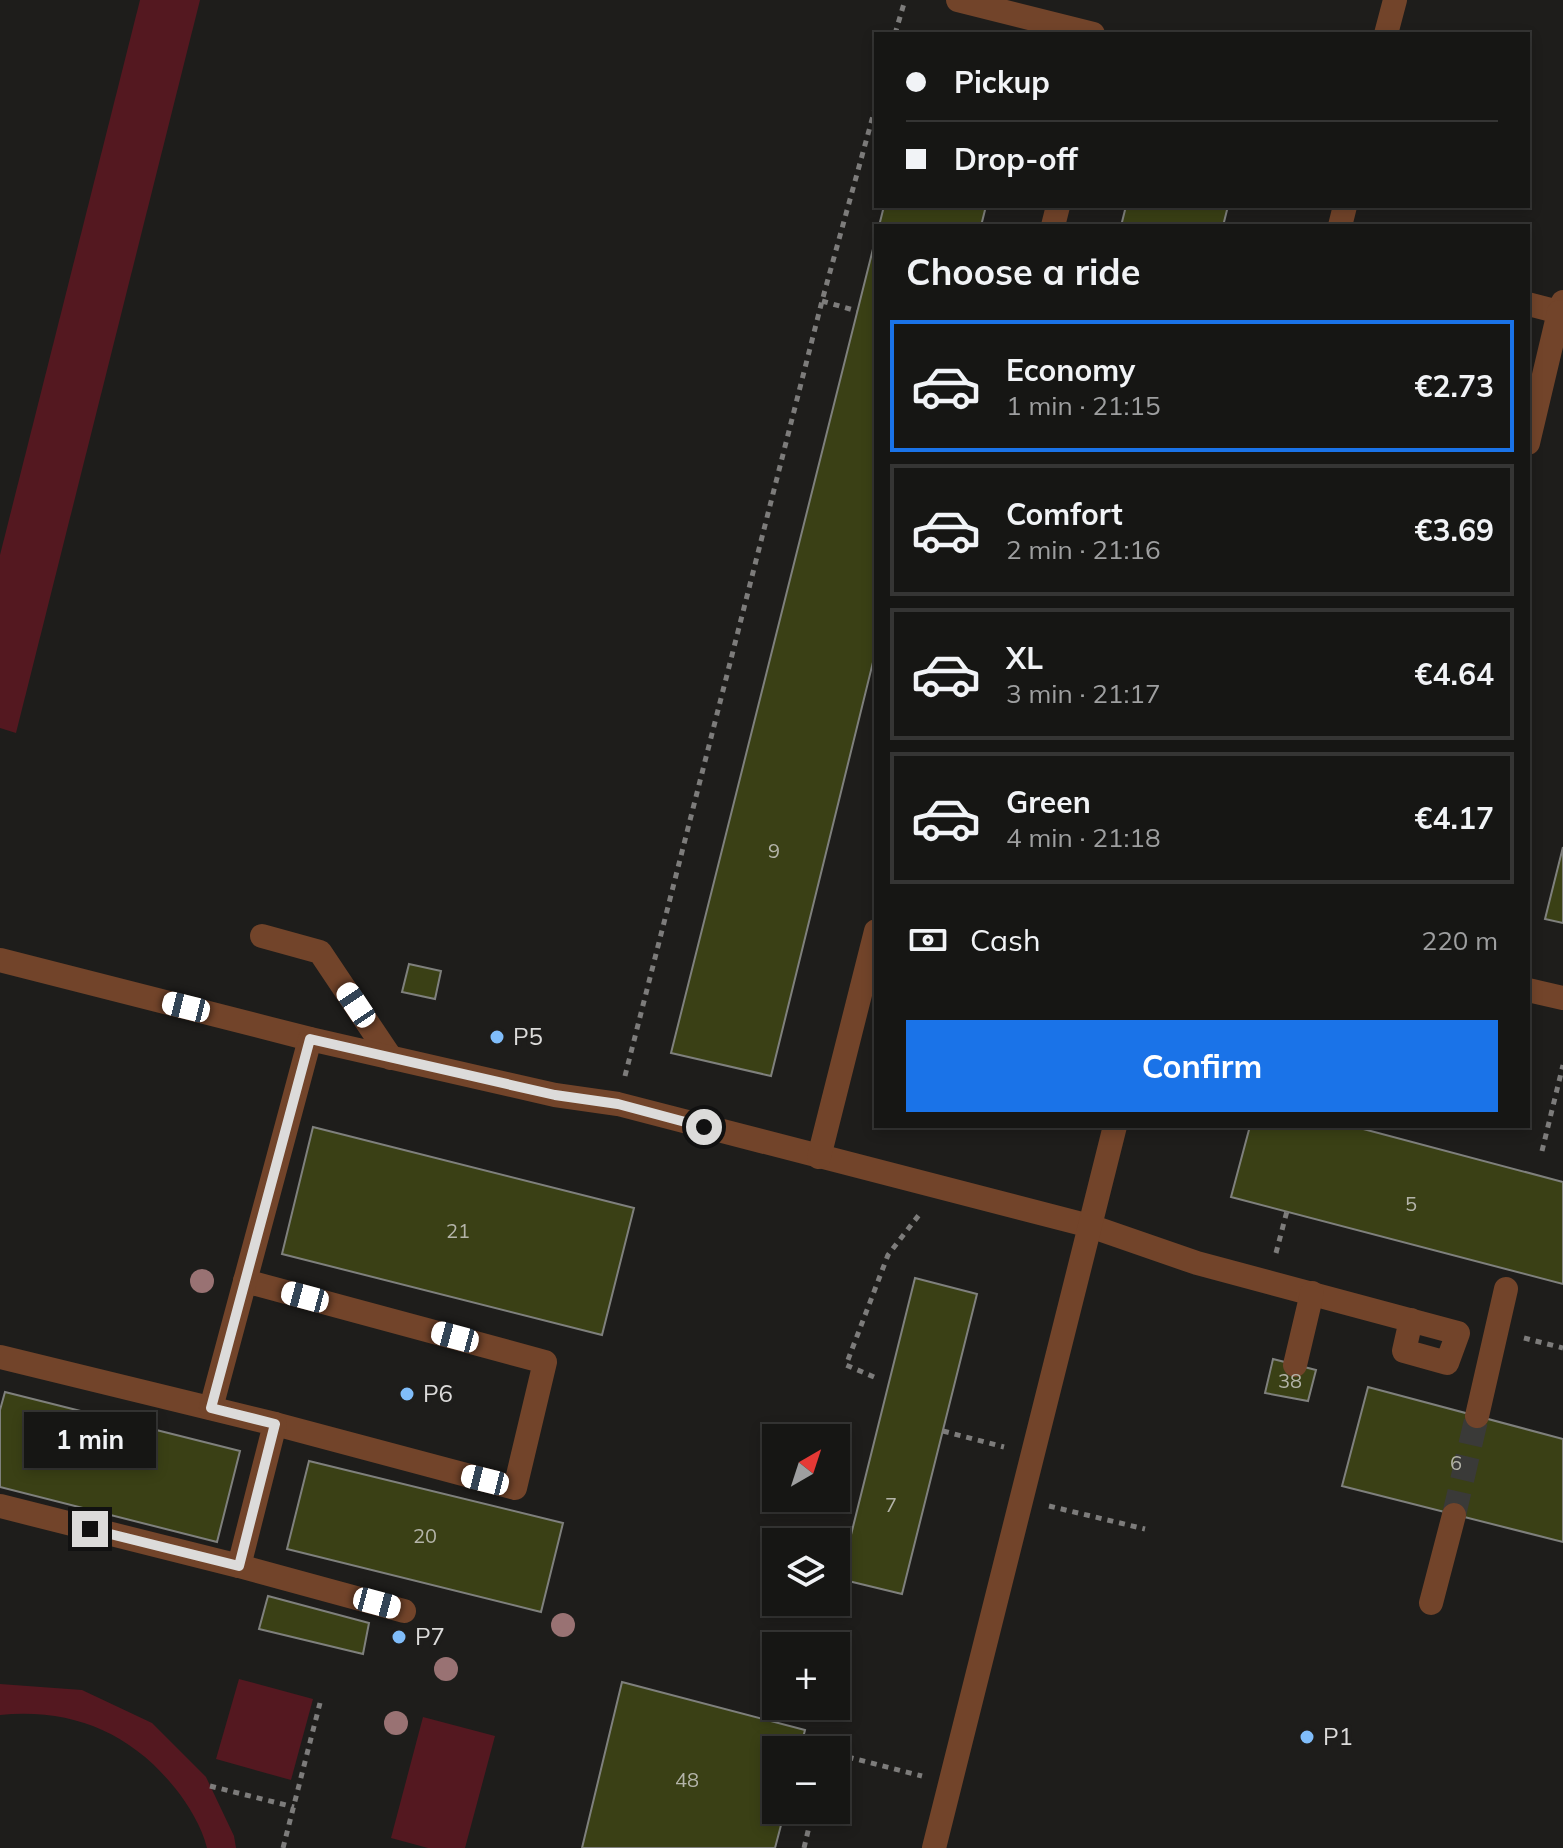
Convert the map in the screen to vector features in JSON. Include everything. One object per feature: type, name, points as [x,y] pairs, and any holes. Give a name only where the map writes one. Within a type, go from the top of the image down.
[{"type":"lane","points":[[958,0],[1085,32]]},
{"type":"lane","points":[[1387,32],[1395,0]]},
{"type":"lane","points":[[1530,304],[1561,307],[1530,435]]},
{"type":"lane","points":[[262,936],[320,952],[391,1058]]},
{"type":"lane","points":[[819,1157],[874,939]]},
{"type":"lane","points":[[0,960],[391,1058],[555,1095],[618,1104],[1090,1226],[1197,1263],[1411,1320]]},
{"type":"lane","points":[[1530,990],[1563,998]]},
{"type":"lane","points":[[211,1408],[310,1039]]},
{"type":"lane","points":[[934,1848],[1114,1128]]},
{"type":"lane","points":[[0,1357],[275,1424],[515,1488],[545,1362],[245,1281]]},
{"type":"lane","points":[[1477,1416],[1506,1289]]},
{"type":"lane","points":[[1295,1365],[1312,1293]]},
{"type":"lane","points":[[239,1566],[275,1424]]},
{"type":"lane","points":[[0,1506],[404,1611]]},
{"type":"lane","points":[[1431,1603],[1454,1515]]},
{"type":"path","points":[[896,32],[905,0]]},
{"type":"path","points":[[618,1104],[822,301],[874,112]]},
{"type":"path","points":[[822,301],[857,311]]},
{"type":"path","points":[[1542,1151],[1563,1065]]},
{"type":"path","points":[[874,1377],[846,1365],[888,1255],[940,1188]]},
{"type":"path","points":[[1269,1282],[1287,1211]]},
{"type":"path","points":[[1496,1331],[1563,1348]]},
{"type":"path","points":[[943,1431],[1033,1454]]},
{"type":"path","points":[[1021,1499],[1145,1529]]},
{"type":"path","points":[[283,1848],[320,1703]]},
{"type":"path","points":[[850,1758],[950,1784]]},
{"type":"path","points":[[210,1786],[294,1807]]},
{"type":"path","points":[[804,1848],[810,1824]]},
{"type":"shaded area","points":[[140,0],[200,0],[16,733],[0,728],[0,555]]},
{"type":"shaded area","points":[[239,1679],[313,1699],[291,1780],[216,1759]]},
{"type":"shaded area","points":[[0,1684],[82,1690],[152,1723],[206,1777],[234,1836],[236,1848],[207,1848],[194,1816],[175,1788],[157,1768],[119,1738],[75,1720],[26,1714],[0,1715]]},
{"type":"shaded area","points":[[423,1717],[495,1736],[465,1848],[428,1848],[391,1838]]},
{"type":"building","points":[[884,208],[986,208],[982,224],[880,224]]},
{"type":"building","points":[[1126,208],[1228,208],[1224,224],[1122,224]]},
{"type":"building","points":[[874,245],[874,658],[771,1076],[671,1053]]},
{"type":"building","points":[[1563,847],[1563,923],[1545,919]]},
{"type":"building","points":[[409,964],[441,971],[435,999],[402,992]]},
{"type":"building","points":[[313,1127],[634,1208],[602,1335],[282,1254]]},
{"type":"building","points":[[1249,1128],[1360,1128],[1563,1182],[1563,1284],[1231,1197]]},
{"type":"building","points":[[915,1278],[977,1294],[902,1594],[850,1581],[850,1539]]},
{"type":"building","points":[[1273,1359],[1316,1370],[1308,1401],[1265,1393]]},
{"type":"building","points":[[1368,1387],[1563,1439],[1563,1542],[1342,1486]]},
{"type":"building","points":[[5,1392],[240,1451],[217,1542],[0,1487],[0,1410]]},
{"type":"building","points":[[309,1461],[563,1523],[541,1612],[287,1549]]},
{"type":"building","points":[[268,1596],[369,1623],[363,1654],[259,1629]]},
{"type":"building","points":[[622,1682],[805,1730],[804,1736],[762,1736],[762,1824],[781,1824],[775,1848],[582,1848]]},
{"type":"tunnel","points":[[1454,1515],[1477,1416]]},
{"type":"place","name":"P5","points":[[497,1037]]},
{"type":"place","name":"P6","points":[[407,1394]]},
{"type":"place","name":"P7","points":[[399,1637]]},
{"type":"place","name":"P1","points":[[1307,1737]]},
{"type":"route","points":[[90,1529],[239,1566],[275,1424],[211,1408],[310,1039],[555,1095],[618,1104],[704,1127]]}]
